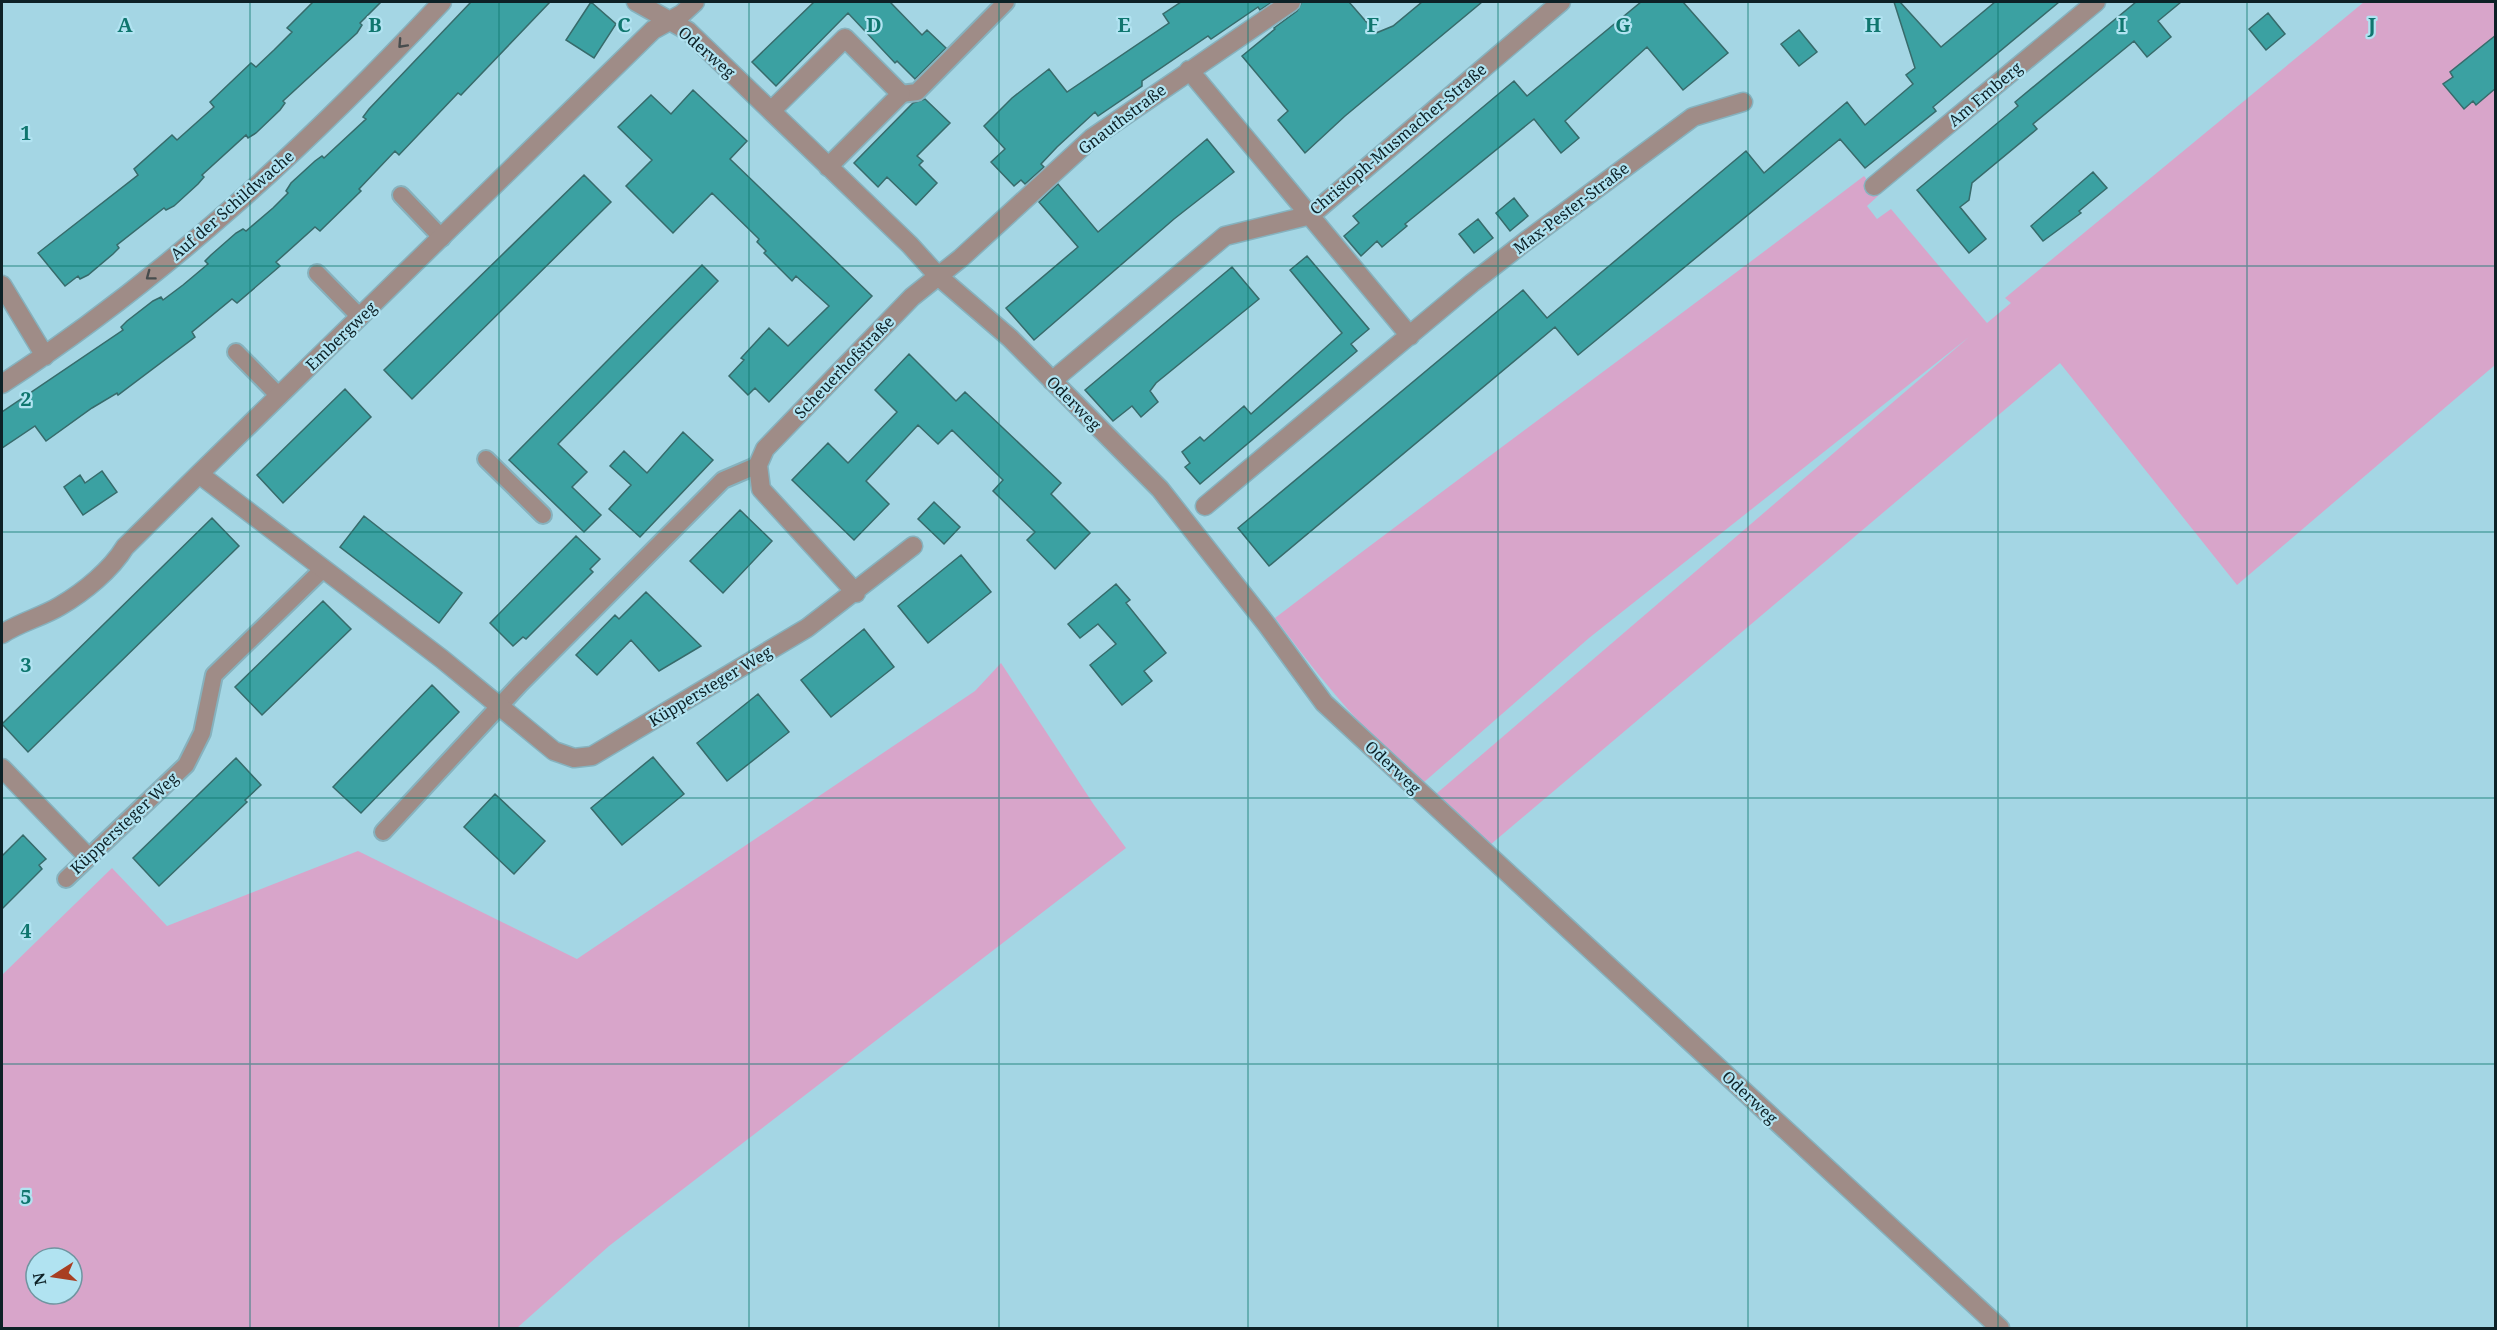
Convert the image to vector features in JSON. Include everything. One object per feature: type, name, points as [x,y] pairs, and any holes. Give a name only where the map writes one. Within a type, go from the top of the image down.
[{"type":"street","name":"Auf der Schildwache","points":[[2,384],[45,356],[158,270],[258,185],[370,78],[442,2]]},
{"type":"street","name":"Oderweg","points":[[636,2],[688,31],[910,245],[938,276],[1010,338],[1160,489],[1324,703],[2000,1329]]},
{"type":"street","name":"Embergweg","points":[[2,634],[19,623],[59,607],[118,559],[125,547],[653,30],[682,14],[695,2]]},
{"type":"street","name":"Gnauthstraße","points":[[938,276],[1092,138],[1291,2]]},
{"type":"street","name":"Christoph-Musmacher-Straße","points":[[1052,381],[1225,236],[1311,215],[1561,2]]},
{"type":"street","name":"Am Emberg","points":[[1874,186],[2096,2]]},
{"type":"street","points":[[771,111],[844,38],[901,94],[828,167]]},
{"type":"street","points":[[1189,70],[1410,336]]},
{"type":"street","name":"Max-Pester-Straße","points":[[1205,506],[1472,283],[1693,117],[1743,102]]},
{"type":"street","name":"Scheuerhofstraße","points":[[758,465],[765,449],[912,297],[938,276]]},
{"type":"street","points":[[2,285],[45,356]]},
{"type":"street","points":[[758,465],[761,489],[856,593]]},
{"type":"street","name":"Küppersteger Weg","points":[[199,474],[442,659],[555,751],[574,758],[592,756],[807,628],[856,593],[913,546]]},
{"type":"street","points":[[2,768],[88,857]]},
{"type":"lane","points":[[901,94],[917,92],[1006,2]]},
{"type":"lane","points":[[401,195],[442,238]]},
{"type":"lane","points":[[317,273],[360,317]]},
{"type":"lane","points":[[236,352],[279,396]]},
{"type":"lane","points":[[486,459],[543,515]]},
{"type":"lane","points":[[383,832],[499,707],[723,480],[758,465]]},
{"type":"lane","name":"Küppersteger Weg","points":[[66,879],[186,765],[202,733],[214,675],[322,569]]},
{"type":"shaded area","points":[[2364,2],[2495,2],[2495,365],[2237,585],[2060,363],[1490,845],[1436,794],[1969,337],[1589,638],[1423,783],[1401,764],[1344,705],[1275,618],[1864,176],[1879,195],[1867,206],[1877,219],[1891,209],[1987,323],[2011,303],[2005,298]]},
{"type":"shaded area","points":[[1001,663],[1094,805],[1126,848],[609,1246],[517,1328],[2,1328],[2,975],[112,868],[167,926],[358,851],[577,959],[975,691]]},
{"type":"building","points":[[313,2],[381,2],[360,23],[362,25],[357,33],[283,101],[285,103],[280,110],[256,133],[248,138],[246,135],[202,175],[204,177],[198,184],[174,206],[166,210],[164,208],[117,245],[119,248],[88,275],[80,279],[78,276],[65,286],[38,253],[138,175],[134,169],[172,135],[177,140],[214,107],[210,102],[251,63],[256,67],[274,50],[292,32],[287,28]]},
{"type":"building","points":[[471,2],[550,2],[461,95],[458,93],[399,155],[395,151],[359,189],[361,191],[320,231],[315,227],[276,262],[280,266],[237,303],[232,299],[192,332],[195,337],[118,395],[117,393],[92,408],[46,441],[35,426],[2,448],[2,412],[123,330],[121,327],[127,321],[153,301],[161,297],[163,300],[183,285],[208,264],[205,261],[236,233],[243,229],[246,231],[273,208],[288,193],[286,191],[291,183],[315,161],[322,156],[324,158],[366,119],[363,117],[369,109]]},
{"type":"building","points":[[591,2],[616,24],[594,58],[566,40]]},
{"type":"building","points":[[814,2],[890,2],[922,35],[927,30],[946,48],[915,79],[897,61],[895,63],[848,13],[776,86],[752,62]]},
{"type":"building","points":[[1181,2],[1272,2],[1260,10],[1258,7],[1211,39],[1208,36],[1142,81],[1142,86],[1098,116],[1095,112],[1041,164],[1044,167],[1025,184],[1021,180],[1014,186],[991,162],[1005,149],[984,126],[1012,98],[1049,69],[1067,92],[1169,23],[1163,14]]},
{"type":"building","points":[[1302,2],[1349,2],[1376,33],[1393,26],[1422,2],[1482,2],[1345,116],[1305,153],[1278,120],[1288,111],[1242,56],[1297,11]]},
{"type":"building","points":[[1641,2],[1683,2],[1728,53],[1683,90],[1647,47],[1565,121],[1579,138],[1561,153],[1534,119],[1405,224],[1407,226],[1382,247],[1377,241],[1361,256],[1344,236],[1359,223],[1353,216],[1514,81],[1527,96]]},
{"type":"building","points":[[1894,2],[1900,2],[1941,47],[1995,2],[2059,2],[1933,107],[1936,111],[1865,168],[1840,139],[1578,355],[1555,327],[1269,566],[1238,528],[1523,290],[1547,318],[1746,151],[1764,173],[1847,102],[1865,125],[1913,84],[1906,75],[1915,68]]},
{"type":"building","points":[[2136,2],[2181,2],[2158,21],[2171,37],[2147,57],[2134,41],[2033,124],[2037,129],[1972,183],[1969,200],[1960,207],[1986,239],[1969,253],[1917,190],[2018,106],[2015,102]]},
{"type":"building","points":[[2268,13],[2285,34],[2266,50],[2249,29]]},
{"type":"building","points":[[1799,30],[1817,52],[1799,66],[1781,44]]},
{"type":"building","points":[[2496,35],[2496,88],[2476,105],[2473,101],[2464,109],[2443,84],[2453,77],[2450,72]]},
{"type":"building","points":[[693,90],[747,141],[730,159],[872,296],[769,402],[755,388],[748,395],[729,376],[744,360],[741,358],[769,328],[788,346],[829,306],[796,276],[792,281],[764,253],[766,251],[757,242],[759,239],[712,193],[673,233],[626,186],[652,160],[618,127],[651,95],[671,114]]},
{"type":"building","points":[[925,99],[950,123],[917,156],[923,161],[919,165],[937,183],[916,205],[887,177],[878,187],[854,163],[913,103]]},
{"type":"building","points":[[1207,139],[1234,172],[1174,219],[1034,340],[1006,308],[1078,247],[1039,202],[1058,184],[1098,232]]},
{"type":"building","points":[[2093,172],[2107,188],[2079,211],[2081,213],[2043,241],[2031,226]]},
{"type":"building","points":[[584,175],[611,202],[412,399],[384,370]]},
{"type":"building","points":[[1514,198],[1528,216],[1510,231],[1496,213]]},
{"type":"building","points":[[1478,219],[1493,238],[1474,253],[1459,234]]},
{"type":"building","points":[[1307,256],[1369,329],[1351,344],[1357,351],[1200,484],[1185,467],[1190,463],[1182,452],[1200,437],[1204,441],[1244,406],[1251,414],[1342,333],[1290,270]]},
{"type":"building","points":[[702,265],[718,281],[558,444],[587,472],[572,487],[601,515],[584,532],[509,460]]},
{"type":"building","points":[[1232,267],[1259,299],[1156,383],[1150,391],[1158,402],[1141,417],[1132,406],[1113,421],[1085,390]]},
{"type":"building","points":[[909,354],[956,401],[965,392],[1061,483],[1051,494],[1090,533],[1055,569],[1027,540],[1035,532],[993,491],[1003,480],[952,430],[938,444],[918,425],[866,481],[889,504],[854,540],[792,480],[828,443],[848,463],[897,412],[875,390]]},
{"type":"building","points":[[345,389],[371,417],[283,503],[257,475]]},
{"type":"building","points":[[683,432],[713,460],[640,537],[609,509],[631,485],[610,466],[624,451],[647,473]]},
{"type":"building","points":[[102,471],[117,492],[83,515],[64,487],[80,475],[85,483]]},
{"type":"building","points":[[934,502],[960,527],[944,544],[918,519]]},
{"type":"building","points":[[740,510],[772,541],[723,593],[690,561]]},
{"type":"building","points":[[364,516],[462,593],[439,623],[340,547]]},
{"type":"building","points":[[212,518],[239,546],[28,752],[2,724]]},
{"type":"building","points":[[576,536],[600,559],[590,569],[593,572],[526,639],[523,637],[513,646],[490,623]]},
{"type":"building","points":[[961,555],[991,592],[928,643],[898,606]]},
{"type":"building","points":[[1116,584],[1130,600],[1126,603],[1166,653],[1144,671],[1152,681],[1122,705],[1090,665],[1116,644],[1098,624],[1080,638],[1068,624]]},
{"type":"building","points":[[646,592],[701,646],[659,671],[631,640],[597,675],[576,655],[615,615],[619,619]]},
{"type":"building","points":[[323,601],[351,629],[262,715],[235,687]]},
{"type":"building","points":[[864,629],[894,667],[831,717],[801,680]]},
{"type":"building","points":[[432,685],[459,712],[361,813],[333,787]]},
{"type":"building","points":[[758,694],[789,732],[727,781],[697,743]]},
{"type":"building","points":[[653,757],[684,794],[622,845],[591,808]]},
{"type":"building","points":[[236,758],[261,785],[245,800],[247,802],[159,886],[133,858]]},
{"type":"building","points":[[495,794],[545,841],[514,874],[464,827]]},
{"type":"building","points":[[23,835],[46,859],[39,865],[42,869],[2,909],[2,856]]}]
